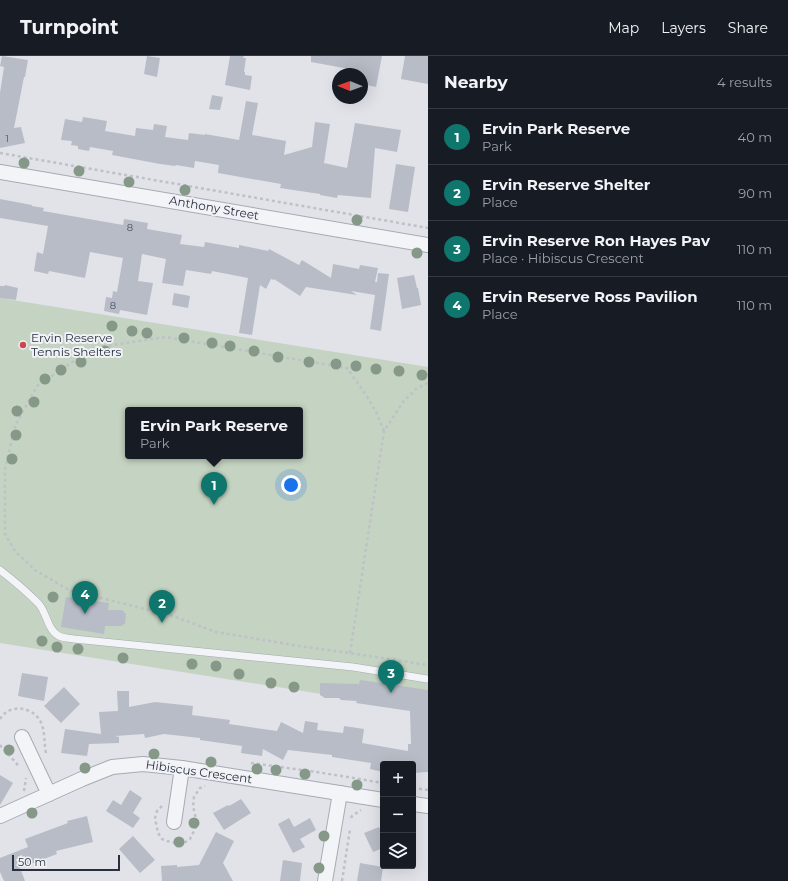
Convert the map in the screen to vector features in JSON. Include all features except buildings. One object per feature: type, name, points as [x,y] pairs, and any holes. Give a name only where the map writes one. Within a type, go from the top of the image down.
[{"type":"street","name":"Anthony Street","points":[[0,172],[428,245]]},
{"type":"street","points":[[22,737],[49,794]]},
{"type":"street","name":"Hibiscus Crescent","points":[[0,816],[112,767],[143,764],[182,768],[380,800]]},
{"type":"street","points":[[174,822],[182,768]]},
{"type":"street","points":[[325,881],[340,793]]},
{"type":"street","points":[[416,804],[428,806]]},
{"type":"lane","points":[[0,570],[39,604],[51,629],[59,636],[74,639],[353,667],[427,678]]},
{"type":"path","points":[[0,153],[428,228]]},
{"type":"path","points":[[384,431],[374,408],[347,368],[165,337],[93,348],[38,386],[15,426],[5,469],[5,534],[15,551],[36,570],[69,590],[173,616],[216,632],[428,665]]},
{"type":"path","points":[[350,653],[384,431],[403,402],[417,388],[428,383]]},
{"type":"path","points":[[0,745],[14,759],[22,771]]},
{"type":"path","points":[[18,793],[24,791],[26,777]]},
{"type":"path","points":[[416,788],[428,790]]},
{"type":"path","points":[[342,881],[352,816],[361,810]]},
{"type":"green space","points":[[0,298],[428,367],[428,711],[0,643]]},
{"type":"place","name":"Ervin Reserve Tennis Shelters","points":[[23,345]]},
{"type":"place","name":"Ervin Park Reserve","points":[[214,505]]},
{"type":"place","name":"Ervin Reserve Ross Pavilion","points":[[85,614]]},
{"type":"place","name":"Ervin Reserve Shelter","points":[[162,623]]},
{"type":"place","name":"Ervin Reserve Ron Hayes Pav","points":[[391,693]]}]
